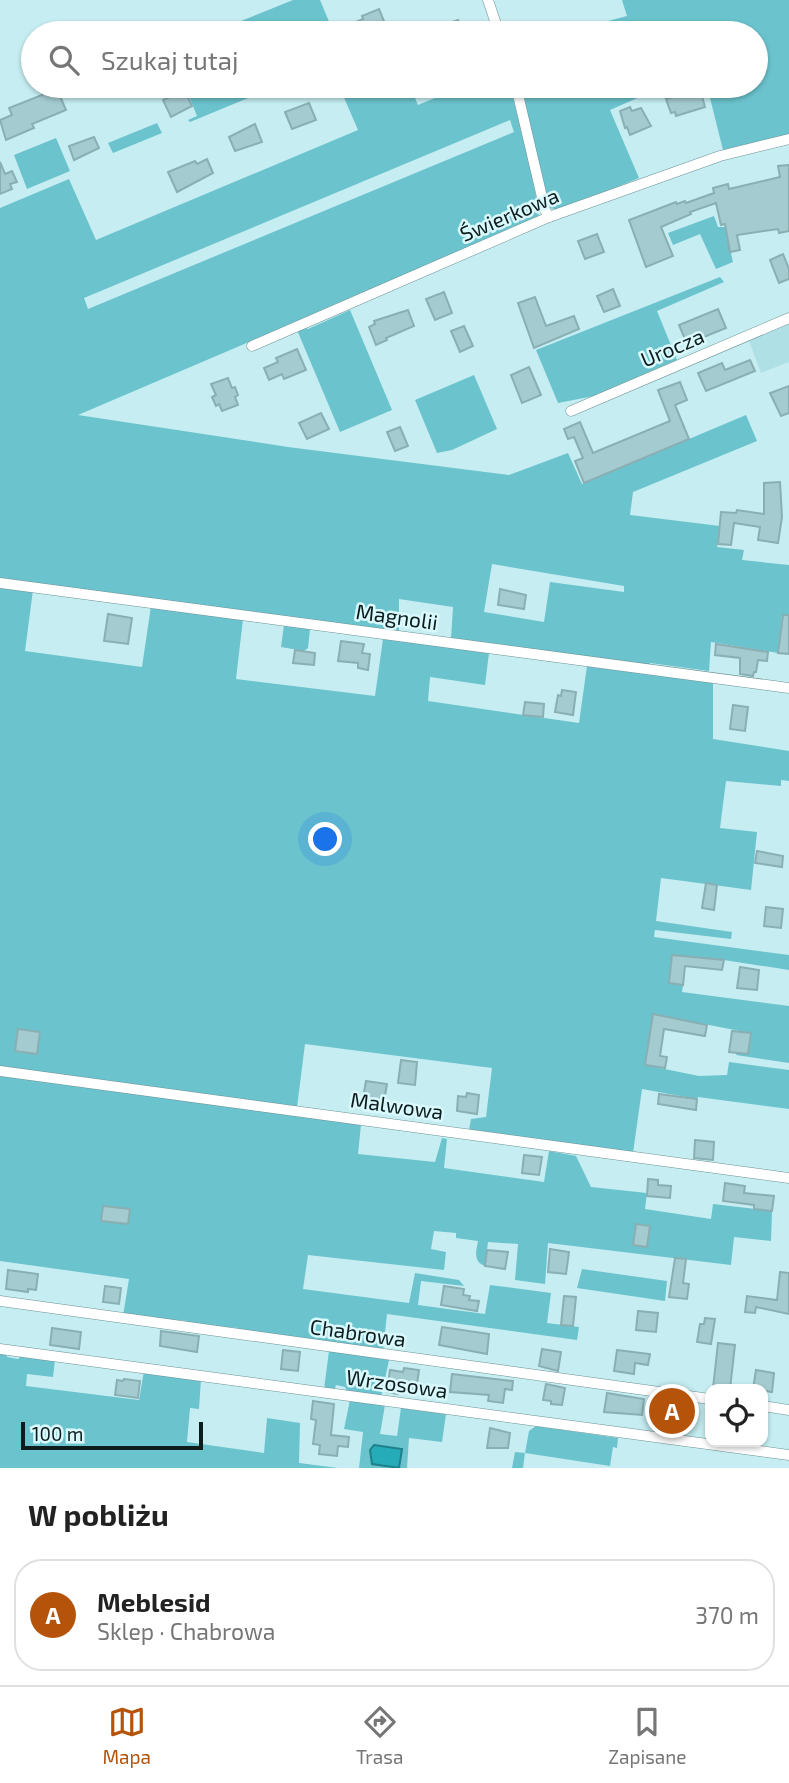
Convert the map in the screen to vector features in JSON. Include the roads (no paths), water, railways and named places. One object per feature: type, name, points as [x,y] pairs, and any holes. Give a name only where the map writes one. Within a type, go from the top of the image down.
[{"type":"street","points":[[488,0],[495,21]]},
{"type":"street","points":[[519,98],[545,210],[549,216]]},
{"type":"street","name":"Świerkowa","points":[[252,346],[549,216],[720,156],[789,139]]},
{"type":"street","name":"Urocza","points":[[571,411],[789,318]]},
{"type":"street","name":"Magnolii","points":[[0,583],[789,688]]},
{"type":"street","name":"Malwowa","points":[[0,1071],[789,1178]]},
{"type":"street","name":"Chabrowa","points":[[0,1301],[705,1398]]},
{"type":"street","name":"Wrzosowa","points":[[0,1349],[789,1455]]},
{"type":"street","points":[[768,1407],[789,1410]]},
{"type":"place","name":"Meblesid","points":[[672,1411]]}]
